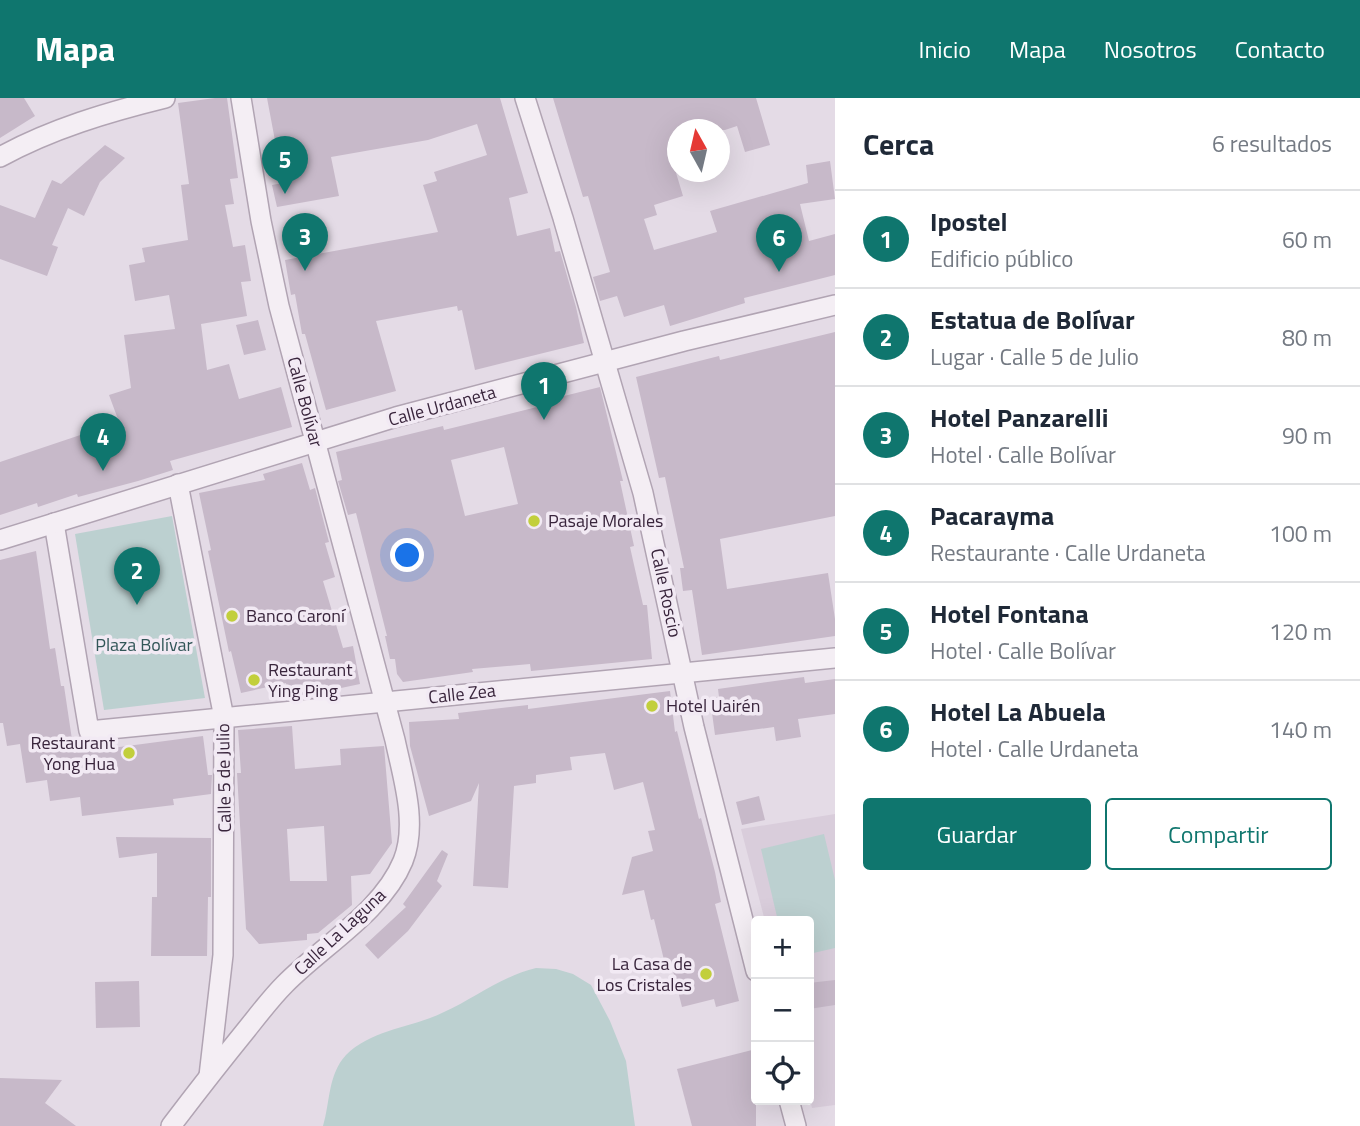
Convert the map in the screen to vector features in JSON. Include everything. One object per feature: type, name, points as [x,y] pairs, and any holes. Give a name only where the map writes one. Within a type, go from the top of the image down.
[{"type":"street","points":[[0,158],[73,124],[165,98]]},
{"type":"street","name":"Calle Bolívar","points":[[242,98],[272,272],[385,702]]},
{"type":"street","name":"Calle Roscio","points":[[525,98],[646,505],[694,727],[751,951]]},
{"type":"street","name":"Calle Urdaneta","points":[[0,540],[397,417],[835,305]]},
{"type":"street","name":"Calle 5 de Julio","points":[[178,484],[224,718],[223,955],[209,1076]]},
{"type":"street","name":"Calle Zea","points":[[54,523],[89,731],[835,658]]},
{"type":"street","name":"Calle La Laguna","points":[[171,1126],[283,986],[370,907],[394,879],[403,861],[409,825],[407,796],[385,702]]},
{"type":"street","points":[[790,1105],[796,1126]]},
{"type":"shaded area","points":[[835,814],[835,1105],[812,1108],[811,1105],[814,1105],[814,916],[764,916],[741,829]]},
{"type":"green space","name":"Plaza Bolívar","points":[[172,516],[205,698],[104,710],[75,534]]},
{"type":"green space","points":[[824,834],[835,880],[835,948],[814,953],[814,916],[777,916],[761,849]]},
{"type":"green space","points":[[536,968],[556,969],[573,974],[591,985],[610,1021],[626,1061],[635,1126],[323,1126],[336,1071],[346,1055],[356,1046],[380,1034],[444,1012],[500,982]]},
{"type":"building","points":[[0,98],[24,98],[35,116],[0,138]]},
{"type":"building","points":[[227,98],[238,178],[230,179],[234,204],[225,205],[233,247],[245,245],[251,281],[241,282],[247,316],[201,324],[207,370],[229,364],[239,399],[281,387],[292,427],[170,461],[173,470],[138,481],[78,497],[77,494],[38,507],[37,503],[0,515],[0,462],[119,422],[109,395],[131,388],[124,335],[175,329],[169,295],[135,301],[129,265],[145,262],[142,248],[188,240],[181,185],[189,184],[178,103]]},
{"type":"building","points":[[267,98],[500,98],[528,193],[509,198],[517,236],[550,228],[555,252],[560,251],[584,343],[475,370],[462,310],[458,311],[457,306],[376,321],[396,391],[326,410],[305,334],[302,334],[295,294],[291,295],[285,260],[438,232],[423,185],[437,181],[434,172],[487,155],[477,124],[428,140],[331,157],[339,196],[277,207],[272,185],[283,183]]},
{"type":"building","points":[[553,98],[756,98],[770,145],[745,152],[737,126],[730,128],[730,119],[667,119],[667,182],[679,182],[683,196],[654,205],[657,215],[644,219],[654,250],[717,232],[710,211],[808,183],[806,165],[830,161],[835,199],[800,204],[809,241],[835,234],[835,275],[744,298],[745,303],[670,326],[664,305],[624,317],[617,296],[600,301],[593,277],[610,272],[588,196],[583,197]]},
{"type":"building","points":[[105,145],[125,158],[100,182],[84,216],[68,208],[52,245],[58,247],[47,276],[0,259],[0,205],[35,218],[52,180],[61,184]]},
{"type":"building","points":[[258,320],[266,350],[244,355],[236,325]]},
{"type":"building","points":[[835,332],[835,516],[720,539],[727,589],[828,573],[835,636],[702,655],[692,590],[683,591],[680,568],[684,568],[665,477],[659,478],[636,377],[719,356],[720,360]]},
{"type":"building","points":[[600,387],[623,481],[620,481],[634,546],[630,547],[643,605],[647,605],[652,659],[531,671],[530,664],[472,669],[473,672],[403,682],[397,674],[395,659],[390,659],[387,636],[356,513],[348,515],[338,481],[342,480],[336,452],[443,426],[444,430],[497,417],[561,401],[560,397]],"holes":[[[504,447],[518,504],[465,516],[451,460]]]},
{"type":"building","points":[[302,463],[310,490],[315,488],[329,542],[325,543],[335,577],[323,581],[343,648],[353,646],[360,684],[289,699],[286,683],[241,693],[231,651],[229,652],[199,493],[265,480],[263,474]]},
{"type":"building","points":[[36,551],[50,649],[55,648],[61,686],[64,686],[74,753],[203,736],[208,775],[212,775],[211,794],[173,799],[174,805],[82,816],[80,797],[50,801],[47,780],[26,783],[20,744],[7,746],[3,723],[0,723],[0,560]]},
{"type":"building","points":[[804,677],[805,683],[835,679],[835,714],[798,719],[801,737],[776,741],[774,727],[715,735],[710,698],[719,697],[718,689]]},
{"type":"building","points":[[670,691],[675,732],[677,731],[715,872],[721,902],[715,904],[739,1001],[716,1007],[714,999],[682,1007],[671,963],[665,964],[644,890],[622,895],[632,857],[653,851],[648,831],[655,830],[643,782],[614,790],[605,753],[570,757],[572,770],[536,775],[536,783],[514,786],[508,888],[473,886],[479,783],[471,801],[429,816],[410,746],[409,722],[459,719],[458,713],[528,705],[528,709]]},
{"type":"building","points":[[292,726],[295,769],[341,765],[340,749],[384,746],[392,843],[370,874],[351,876],[352,905],[318,933],[307,934],[307,940],[259,944],[246,929],[237,773],[241,773],[238,730]],"holes":[[[324,826],[327,881],[290,881],[287,829]]]},
{"type":"building","points":[[759,796],[765,820],[742,825],[736,802]]},
{"type":"building","points":[[116,837],[211,838],[207,956],[151,956],[152,897],[157,897],[157,853],[119,858]]},
{"type":"building","points":[[442,850],[448,854],[437,881],[442,886],[408,931],[378,959],[365,945],[406,907],[403,904]]},
{"type":"building","points":[[835,980],[835,1005],[814,1008],[814,982]]},
{"type":"building","points":[[139,981],[140,1027],[96,1028],[95,982]]},
{"type":"building","points":[[751,1050],[751,1105],[756,1105],[756,1126],[692,1126],[677,1069]]},
{"type":"building","points":[[0,1078],[62,1080],[45,1103],[76,1126],[0,1126]]},
{"type":"place","name":"Hotel Fontana","points":[[285,194]]},
{"type":"place","name":"Hotel Panzarelli","points":[[305,271]]},
{"type":"place","name":"Hotel La Abuela","points":[[779,272]]},
{"type":"place","name":"Ipostel","points":[[544,420]]},
{"type":"place","name":"Pacarayma","points":[[103,471]]},
{"type":"place","name":"Pasaje Morales","points":[[534,521]]},
{"type":"place","name":"Estatua de Bolívar","points":[[137,605]]},
{"type":"place","name":"Banco Caroní","points":[[232,616]]},
{"type":"place","name":"Restaurant Ying Ping","points":[[254,680]]},
{"type":"place","name":"Hotel Uairén","points":[[652,706]]},
{"type":"place","name":"Restaurant Yong Hua","points":[[129,753]]},
{"type":"place","name":"La Casa de Los Cristales","points":[[706,974]]}]
